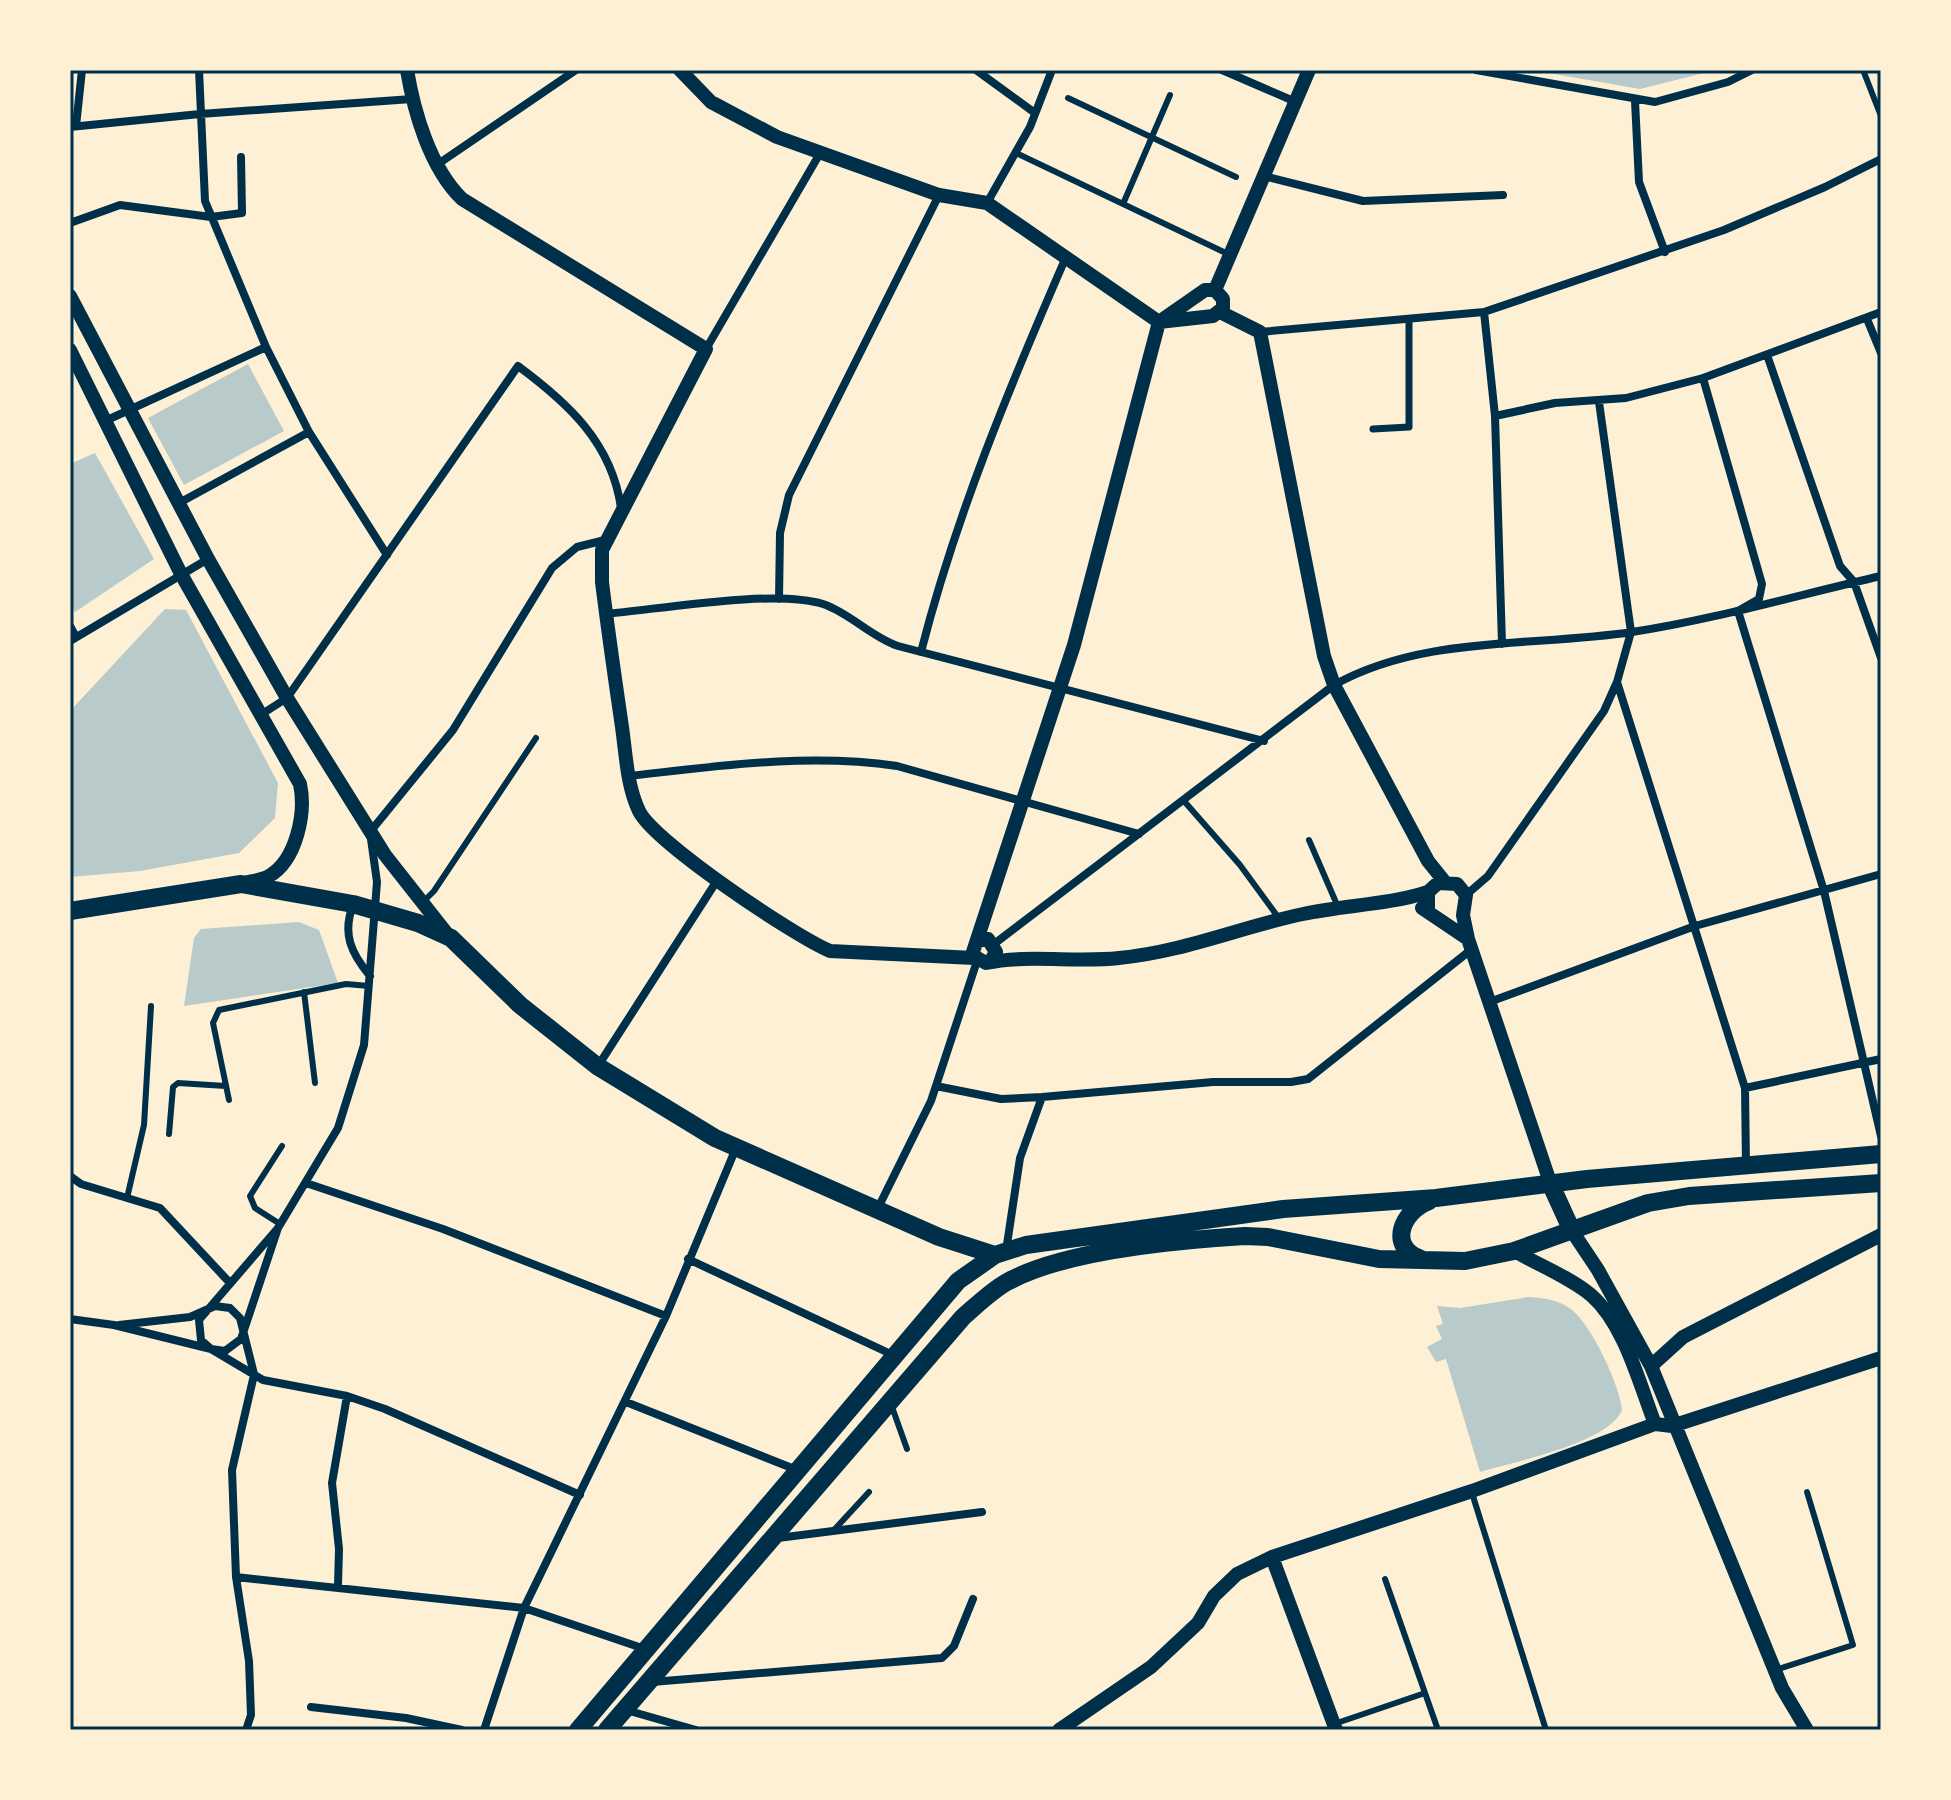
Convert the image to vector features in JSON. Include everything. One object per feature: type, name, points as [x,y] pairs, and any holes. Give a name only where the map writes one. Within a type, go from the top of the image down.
[{"type":"main road","points":[[70,911],[241,884],[353,904],[451,938],[520,1005],[597,1066],[736,1148],[939,1237],[1001,1254]]},
{"type":"main road","points":[[578,1730],[649,1650],[958,1281],[1001,1254],[1026,1245],[1283,1209],[1436,1198],[1881,1154]]},
{"type":"main road","points":[[607,1730],[963,1317],[1007,1282],[1055,1264],[1090,1256],[1245,1236],[1268,1237],[1379,1259],[1465,1261],[1514,1251],[1648,1203],[1689,1196],[1881,1183]]},
{"type":"main road","points":[[1551,1185],[1572,1231]]},
{"type":"main road","points":[[1424,1260],[1405,1251],[1400,1241],[1402,1226],[1420,1204],[1436,1198]]},
{"type":"street","points":[[82,70],[73,127],[200,114],[412,99]]},
{"type":"street","points":[[199,70],[205,201],[211,217],[266,347],[309,432],[387,555]]},
{"type":"street","points":[[407,70],[412,99],[438,164],[462,199],[706,349]]},
{"type":"street","points":[[438,164],[576,70]]},
{"type":"street","points":[[680,70],[711,102],[735,118],[819,155],[939,195],[987,203],[1159,322],[1213,316],[1220,312],[1223,299],[1215,290],[1205,290],[1159,322],[1061,687],[996,890],[984,950],[936,1086],[912,1144],[877,1209]]},
{"type":"street","points":[[976,70],[1035,113]]},
{"type":"street","points":[[987,203],[1016,153],[1052,70]]},
{"type":"street","points":[[1222,70],[1296,102]]},
{"type":"street","points":[[1215,290],[1309,70]]},
{"type":"street","points":[[1476,70],[1635,101],[1655,102],[1728,82],[1752,70]]},
{"type":"street","points":[[1635,101],[1639,182],[1665,252]]},
{"type":"street","points":[[819,155],[706,349],[605,540],[601,560],[606,614],[629,776],[640,814],[719,878],[812,944],[830,951],[941,956],[984,950],[1054,961],[1118,959],[1165,952],[1338,907],[1403,900],[1435,887],[1457,884],[1466,895]]},
{"type":"street","points":[[70,223],[120,205],[211,217],[242,213],[241,157]]},
{"type":"street","points":[[1220,312],[1260,332],[1484,312],[1665,252],[1825,187],[1881,159]]},
{"type":"street","points":[[1264,176],[1363,201],[1503,195]]},
{"type":"street","points":[[779,599],[780,533],[789,495],[939,195]]},
{"type":"street","points":[[921,652],[946,564],[1001,408],[1066,256]]},
{"type":"street","points":[[70,296],[208,559],[287,698],[370,832],[451,938]]},
{"type":"street","points":[[1198,296],[1196,304],[1204,315]]},
{"type":"street","points":[[1484,312],[1495,416],[1502,644]]},
{"type":"street","points":[[1495,416],[1555,403],[1599,402],[1703,378],[1881,312]]},
{"type":"street","points":[[1867,319],[1881,353]]},
{"type":"street","points":[[1373,429],[1409,427],[1409,321]]},
{"type":"street","points":[[1260,332],[1315,618],[1334,685],[1428,861],[1435,887],[1428,911]]},
{"type":"street","points":[[105,421],[266,347]]},
{"type":"street","points":[[70,350],[181,574],[300,784],[304,804],[295,838],[279,868],[270,876],[241,884]]},
{"type":"street","points":[[1767,355],[1840,566],[1854,582],[1881,658]]},
{"type":"street","points":[[262,714],[287,698],[518,366],[576,415],[608,457],[622,508]]},
{"type":"street","points":[[1703,378],[1762,584],[1759,599],[1738,611]]},
{"type":"street","points":[[1551,1185],[1463,915],[1466,895],[1488,876],[1604,711],[1617,682],[1631,632],[1599,402]]},
{"type":"street","points":[[179,503],[309,432]]},
{"type":"street","points":[[580,1495],[347,1396],[271,1383],[211,1349],[198,1334],[199,1320],[279,1226],[338,1128],[364,1045],[372,909],[377,882],[370,832],[453,730],[552,568],[577,547],[605,540]]},
{"type":"street","points":[[70,626],[73,639],[208,559]]},
{"type":"street","points":[[984,950],[1334,685],[1381,664],[1440,651],[1631,632],[1738,611],[1881,576]]},
{"type":"street","points":[[606,614],[779,599],[822,604],[885,641],[1264,741]]},
{"type":"street","points":[[1738,611],[1824,891],[1881,1136]]},
{"type":"street","points":[[1617,682],[1745,1088],[1746,1165]]},
{"type":"street","points":[[629,776],[768,761],[835,759],[897,766],[1139,834]]},
{"type":"street","points":[[1492,1001],[1695,926],[1881,874]]},
{"type":"street","points":[[597,1066],[719,878]]},
{"type":"street","points":[[1403,900],[1428,911],[1470,944]]},
{"type":"street","points":[[353,904],[348,940],[352,954],[370,981]]},
{"type":"street","points":[[1444,923],[1463,915]]},
{"type":"street","points":[[936,1086],[1001,1099],[1213,1082],[1291,1082],[1308,1079],[1470,944]]},
{"type":"street","points":[[1745,1088],[1881,1059]]},
{"type":"street","points":[[1001,1254],[1020,1158],[1042,1097]]},
{"type":"street","points":[[484,1730],[524,1608],[666,1316],[736,1148]]},
{"type":"street","points":[[70,1176],[81,1184],[160,1208],[230,1283]]},
{"type":"street","points":[[306,1183],[443,1229],[666,1316]]},
{"type":"street","points":[[70,1319],[114,1325],[211,1349],[231,1348],[243,1332],[279,1226]]},
{"type":"street","points":[[1572,1231],[1598,1270],[1651,1366],[1672,1426],[1775,1670],[1807,1730]]},
{"type":"street","points":[[1651,1366],[1683,1337],[1881,1235]]},
{"type":"street","points":[[1514,1251],[1577,1286],[1603,1310],[1618,1335],[1655,1424]]},
{"type":"street","points":[[688,1259],[894,1356]]},
{"type":"street","points":[[114,1325],[190,1317],[222,1306],[236,1312],[243,1332],[254,1375],[232,1470],[236,1577],[249,1661],[251,1715],[246,1730]]},
{"type":"street","points":[[1059,1730],[1151,1667],[1198,1623],[1214,1596],[1237,1574],[1272,1557],[1472,1491],[1655,1424],[1672,1426],[1881,1358]]},
{"type":"street","points":[[338,1585],[339,1549],[332,1483],[347,1396]]},
{"type":"street","points":[[626,1402],[798,1470]]},
{"type":"street","points":[[773,1538],[982,1512]]},
{"type":"street","points":[[1272,1557],[1335,1727]]},
{"type":"street","points":[[236,1577],[338,1585],[524,1608],[649,1650]]},
{"type":"street","points":[[649,1683],[942,1658],[954,1646],[973,1599]]},
{"type":"street","points":[[311,1707],[406,1718],[462,1730]]},
{"type":"street","points":[[625,1710],[696,1730]]},
{"type":"lane","points":[[1863,70],[1881,116]]},
{"type":"lane","points":[[1123,204],[1170,95]]},
{"type":"lane","points":[[1068,98],[1236,177]]},
{"type":"lane","points":[[1016,153],[1230,255]]},
{"type":"lane","points":[[422,903],[434,891],[536,738]]},
{"type":"lane","points":[[1184,801],[1240,865],[1279,920]]},
{"type":"lane","points":[[1309,840],[1338,907]]},
{"type":"lane","points":[[229,1100],[213,1023],[222,1007],[370,981]]},
{"type":"lane","points":[[304,992],[315,1083]]},
{"type":"lane","points":[[127,1198],[144,1125],[151,1006]]},
{"type":"lane","points":[[169,1134],[173,1087],[178,1083],[226,1086]]},
{"type":"lane","points":[[279,1226],[255,1208],[250,1196],[282,1146]]},
{"type":"lane","points":[[890,1400],[907,1449]]},
{"type":"lane","points":[[1472,1491],[1546,1730]]},
{"type":"lane","points":[[832,1532],[869,1492]]},
{"type":"lane","points":[[1775,1670],[1853,1645],[1807,1492]]},
{"type":"lane","points":[[1385,1579],[1438,1730]]},
{"type":"lane","points":[[1335,1727],[1425,1693]]},
{"type":"shaded area","points":[[1531,70],[1716,70],[1640,89]]},
{"type":"shaded area","points":[[248,364],[284,431],[184,485],[148,418]]},
{"type":"shaded area","points":[[95,453],[154,559],[75,612],[70,604],[70,464]]},
{"type":"shaded area","points":[[165,609],[186,610],[278,783],[275,818],[239,853],[140,871],[70,877],[70,711]]},
{"type":"shaded area","points":[[299,922],[319,930],[338,983],[184,1006],[194,938],[201,929]]},
{"type":"shaded area","points":[[1529,1297],[1561,1303],[1579,1317],[1603,1356],[1616,1385],[1622,1410],[1614,1422],[1580,1441],[1480,1472],[1446,1359],[1436,1362],[1427,1347],[1442,1339],[1436,1326],[1443,1324],[1437,1306],[1460,1308]]}]
